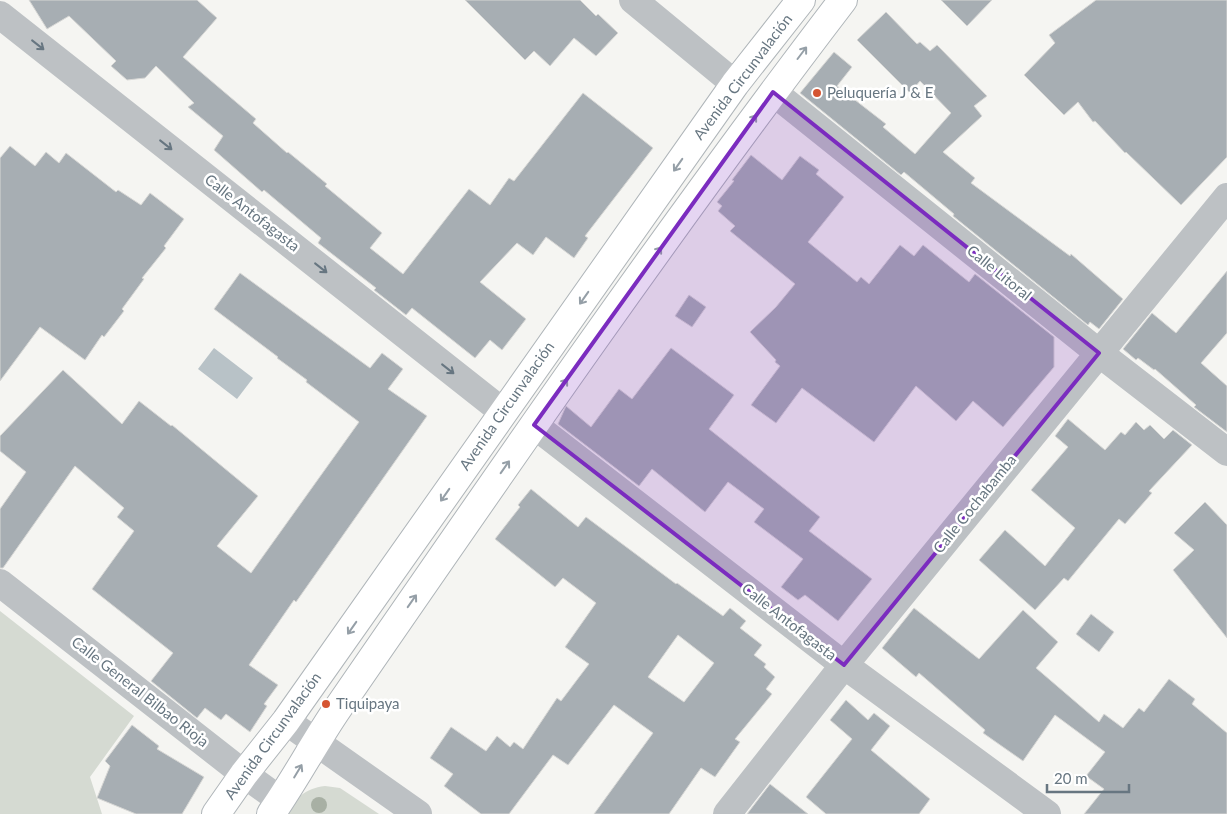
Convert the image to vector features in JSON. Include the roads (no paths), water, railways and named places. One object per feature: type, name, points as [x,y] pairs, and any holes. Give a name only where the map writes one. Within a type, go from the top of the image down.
[{"type":"main road","name":"Avenida Circunvalación","points":[[216,814],[244,774],[286,721],[735,84],[801,0]]},
{"type":"main road","points":[[276,807],[316,742],[534,425],[773,92],[843,0]]},
{"type":"street","points":[[633,0],[735,84]]},
{"type":"street","name":"Calle Antofagasta","points":[[0,14],[503,412]]},
{"type":"street","name":"Calle Litoral","points":[[773,92],[1099,353],[1227,452]]},
{"type":"street","name":"Calle Cochabamba","points":[[727,814],[844,665],[1227,197]]},
{"type":"street","name":"Calle Antofagasta","points":[[534,425],[844,665],[1047,814]]},
{"type":"street","name":"Calle General Bilbao Rioja","points":[[0,583],[244,774],[276,807]]},
{"type":"street","points":[[286,721],[418,814]]},
{"type":"place","name":"Peluquería J & E","points":[[817,93]]},
{"type":"place","name":"Tiquipaya","points":[[326,704]]}]
